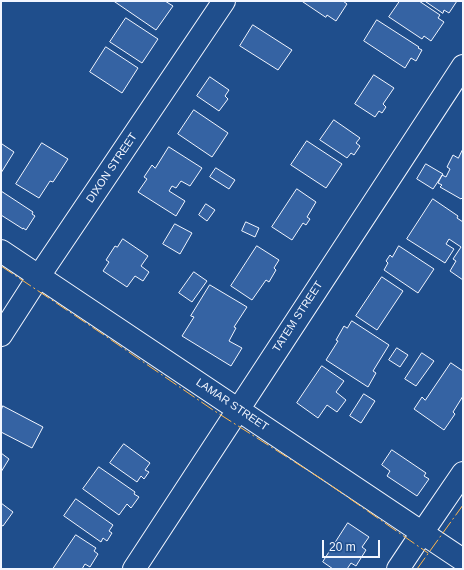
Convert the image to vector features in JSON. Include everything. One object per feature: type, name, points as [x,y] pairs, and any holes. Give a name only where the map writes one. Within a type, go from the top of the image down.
[{"type":"street","name":"DIXON STREET","points":[[1,335],[224,1]]},
{"type":"street","name":"TATEM STREET","points":[[134,569],[463,66]]},
{"type":"street","name":"LAMAR STREET","points":[[1,251],[463,560]]},
{"type":"street","points":[[398,569],[463,473]]},
{"type":"building","points":[[165,1],[173,6],[156,30],[115,2]]},
{"type":"building","points":[[302,1],[343,1],[347,4],[336,21],[327,15],[326,17]]},
{"type":"building","points":[[400,1],[419,1],[440,15],[438,18],[444,22],[431,41],[424,36],[422,39],[389,17]]},
{"type":"building","points":[[425,1],[457,1],[449,13],[444,10],[443,13]]},
{"type":"building","points":[[126,18],[158,39],[142,63],[110,42]]},
{"type":"building","points":[[377,20],[422,50],[416,61],[411,58],[405,68],[364,41]]},
{"type":"building","points":[[253,25],[292,50],[278,70],[240,46]]},
{"type":"building","points":[[106,47],[138,68],[122,93],[90,72]]},
{"type":"building","points":[[374,75],[394,88],[383,104],[386,107],[382,113],[379,111],[375,117],[355,104]]},
{"type":"building","points":[[210,77],[229,90],[225,96],[228,99],[219,111],[197,96]]},
{"type":"building","points":[[194,110],[228,133],[212,157],[178,134]]},
{"type":"building","points":[[334,120],[360,138],[356,143],[360,146],[354,155],[351,153],[347,158],[320,140]]},
{"type":"building","points":[[307,141],[342,164],[326,188],[291,165]]},
{"type":"building","points":[[42,143],[68,159],[53,182],[50,181],[39,198],[16,184]]},
{"type":"building","points":[[2,144],[14,152],[1,173],[1,146]]},
{"type":"building","points":[[169,147],[202,168],[190,186],[181,181],[176,188],[172,186],[169,191],[185,201],[176,216],[138,192],[147,179],[144,177],[152,165],[155,168]]},
{"type":"building","points":[[463,149],[463,197],[461,199],[440,187],[442,185],[438,183],[442,175],[446,177],[450,169],[447,167],[453,155],[458,158]]},
{"type":"building","points":[[426,164],[443,174],[433,189],[417,179]]},
{"type":"building","points":[[216,168],[235,180],[229,189],[210,177]]},
{"type":"building","points":[[297,189],[316,202],[307,217],[310,219],[306,225],[303,223],[292,240],[272,227]]},
{"type":"building","points":[[1,191],[33,212],[32,214],[35,216],[26,230],[1,215]]},
{"type":"building","points":[[433,199],[458,216],[457,218],[463,222],[463,280],[450,271],[456,261],[453,259],[461,247],[449,239],[446,244],[454,249],[445,263],[407,239]]},
{"type":"building","points":[[206,204],[215,210],[207,221],[199,215]]},
{"type":"building","points":[[246,222],[259,228],[255,237],[242,231]]},
{"type":"building","points":[[175,224],[192,233],[180,254],[163,244]]},
{"type":"building","points":[[123,239],[148,256],[141,266],[149,272],[143,281],[135,276],[127,287],[103,271],[109,262],[106,260],[115,246],[117,247]]},
{"type":"building","points":[[257,246],[279,260],[274,268],[276,270],[269,282],[266,280],[252,300],[231,286]]},
{"type":"building","points":[[399,246],[434,269],[418,293],[384,270],[388,263],[386,261],[390,255],[392,257]]},
{"type":"building","points":[[194,272],[207,281],[192,302],[179,293]]},
{"type":"building","points":[[382,277],[403,291],[377,330],[356,316]]},
{"type":"building","points":[[210,285],[247,307],[234,327],[236,328],[229,341],[242,348],[231,366],[182,336],[194,317],[191,316]]},
{"type":"building","points":[[352,321],[389,345],[373,371],[376,373],[368,387],[326,360],[338,341],[336,340],[344,326],[347,328]]},
{"type":"building","points":[[397,348],[408,355],[400,367],[389,360]]},
{"type":"building","points":[[422,353],[434,361],[416,386],[405,379]]},
{"type":"building","points":[[451,363],[463,371],[463,396],[453,412],[455,414],[444,430],[414,409],[422,397],[425,400]]},
{"type":"building","points":[[322,366],[344,381],[336,392],[346,400],[337,412],[327,405],[318,418],[297,403]]},
{"type":"building","points":[[364,394],[375,401],[361,423],[350,416]]},
{"type":"building","points":[[3,406],[43,427],[32,448],[1,432],[1,411]]},
{"type":"building","points":[[124,444],[150,463],[145,470],[149,472],[144,479],[141,476],[137,482],[110,463]]},
{"type":"building","points":[[392,450],[426,473],[424,476],[429,479],[417,496],[387,476],[390,471],[382,465]]},
{"type":"building","points":[[1,453],[9,459],[1,472]]},
{"type":"building","points":[[99,467],[135,492],[134,494],[139,497],[131,508],[127,504],[119,515],[83,489]]},
{"type":"building","points":[[76,499],[113,525],[109,531],[112,533],[107,541],[103,538],[101,542],[64,516]]},
{"type":"building","points":[[1,503],[13,512],[3,526],[1,525]]},
{"type":"building","points":[[348,523],[369,537],[362,547],[366,550],[356,566],[351,563],[347,569],[333,569],[323,562]]},
{"type":"building","points":[[76,535],[96,548],[94,551],[98,554],[90,567],[85,564],[82,569],[53,569]]},
{"type":"power","points":[[1,266],[213,410],[323,480],[428,553]]},
{"type":"power","points":[[417,569],[463,505]]}]
